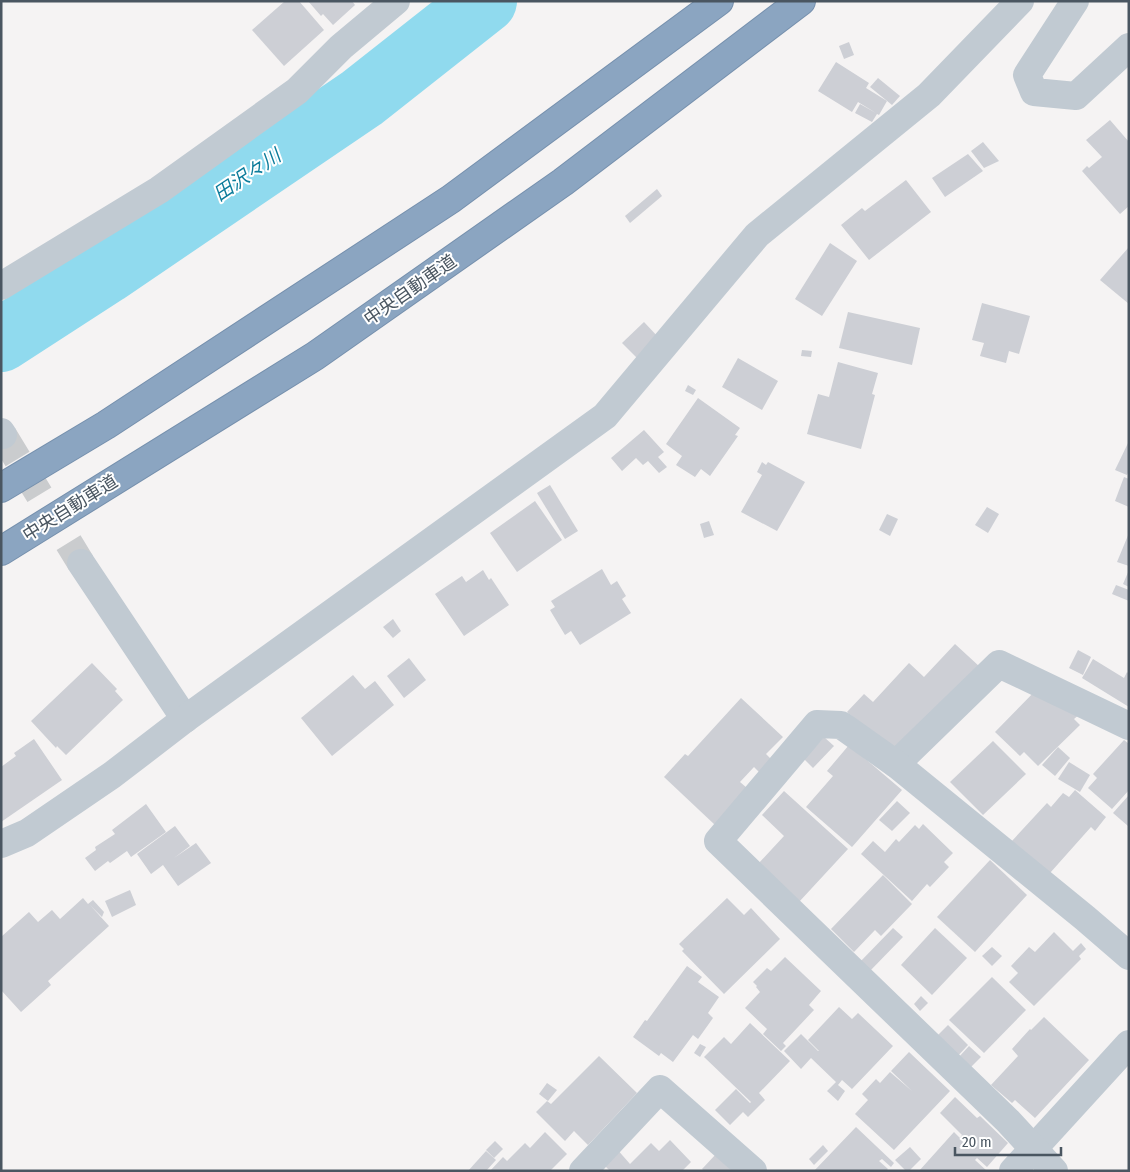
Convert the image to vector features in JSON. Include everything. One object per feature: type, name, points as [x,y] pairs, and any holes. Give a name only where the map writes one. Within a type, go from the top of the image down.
[{"type":"highway","points":[[1,488],[106,425],[451,199],[719,1]]},
{"type":"highway","name":"中央自動車道","points":[[1,551],[315,356],[564,182],[801,1]]},
{"type":"street","points":[[1,286],[159,190],[297,91],[341,47],[396,1]]},
{"type":"street","points":[[1,844],[27,833],[97,786],[185,718],[605,416],[757,235],[929,95],[1020,1]]},
{"type":"street","points":[[1075,1],[1028,75],[1034,92],[1076,96],[1129,47]]},
{"type":"street","points":[[81,563],[185,718]]},
{"type":"street","points":[[896,764],[999,664],[1129,726]]},
{"type":"street","points":[[1054,1171],[1008,1121],[718,841],[818,724],[841,725],[896,764],[1129,956]]},
{"type":"street","points":[[1013,1171],[1129,1044]]},
{"type":"street","points":[[583,1171],[660,1089],[753,1171]]},
{"type":"building","points":[[285,1],[299,1],[324,30],[284,66],[252,30]]},
{"type":"building","points":[[308,1],[352,1],[355,5],[333,25],[323,14],[321,16]]},
{"type":"building","points":[[849,42],[854,55],[844,59],[839,46]]},
{"type":"building","points":[[836,62],[869,83],[866,88],[887,101],[879,115],[877,114],[872,122],[855,113],[860,104],[876,113],[858,102],[852,112],[818,91]]},
{"type":"building","points":[[878,78],[900,96],[892,105],[870,87]]},
{"type":"building","points":[[1110,120],[1129,142],[1129,206],[1120,214],[1082,171],[1087,166],[1089,168],[1102,157],[1086,140]]},
{"type":"building","points":[[983,142],[999,161],[984,168],[971,151]]},
{"type":"building","points":[[968,154],[983,171],[945,197],[932,178]]},
{"type":"building","points":[[906,180],[931,212],[869,260],[841,225],[862,208],[865,211]]},
{"type":"building","points":[[657,189],[662,196],[630,223],[625,216]]},
{"type":"building","points":[[830,243],[857,261],[822,316],[795,299]]},
{"type":"building","points":[[1129,247],[1129,304],[1100,280]]},
{"type":"building","points":[[982,303],[1030,316],[1019,354],[1009,351],[1006,363],[980,356],[984,343],[972,340]]},
{"type":"building","points":[[848,312],[920,328],[912,365],[839,348]]},
{"type":"building","points":[[644,322],[659,338],[638,359],[622,343]]},
{"type":"building","points":[[802,350],[812,351],[811,357],[801,356]]},
{"type":"building","points":[[738,358],[778,381],[762,410],[722,387]]},
{"type":"building","points":[[838,362],[878,373],[872,394],[875,395],[861,449],[807,434],[818,394],[829,397]]},
{"type":"building","points":[[688,385],[696,390],[693,395],[685,391]]},
{"type":"building","points":[[698,398],[740,428],[735,435],[738,436],[710,476],[701,469],[695,477],[676,465],[682,456],[666,444]]},
{"type":"building","points":[[644,430],[664,452],[658,457],[667,467],[659,473],[648,461],[643,465],[636,458],[622,471],[611,458]]},
{"type":"building","points":[[1129,441],[1129,471],[1127,475],[1115,470]]},
{"type":"building","points":[[762,462],[766,465],[768,462],[805,482],[777,531],[741,512],[762,475],[757,472]]},
{"type":"building","points":[[1124,477],[1129,479],[1129,507],[1115,501]]},
{"type":"building","points":[[550,485],[578,531],[565,539],[537,493]]},
{"type":"building","points":[[535,501],[562,540],[517,572],[490,533]]},
{"type":"building","points":[[987,507],[999,514],[988,533],[975,525]]},
{"type":"building","points":[[887,514],[898,519],[890,536],[879,530]]},
{"type":"building","points":[[709,521],[714,535],[704,538],[700,524]]},
{"type":"building","points":[[1129,533],[1129,566],[1117,562]]},
{"type":"building","points":[[602,569],[611,585],[617,581],[626,596],[622,599],[631,613],[580,645],[571,631],[565,635],[550,610],[555,607],[551,601]]},
{"type":"building","points":[[483,570],[489,580],[491,578],[509,605],[464,636],[435,594],[462,576],[466,582]]},
{"type":"building","points":[[1129,570],[1129,587],[1123,584]]},
{"type":"building","points":[[1116,585],[1129,590],[1129,601],[1112,594]]},
{"type":"building","points":[[393,619],[401,631],[393,638],[383,627]]},
{"type":"building","points":[[955,644],[980,667],[893,750],[847,712],[864,694],[873,702],[909,663],[924,677]]},
{"type":"building","points":[[1078,650],[1091,657],[1083,675],[1069,668]]},
{"type":"building","points":[[409,658],[426,680],[404,698],[387,676]]},
{"type":"building","points":[[1093,659],[1124,678],[1127,672],[1129,674],[1129,707],[1082,678]]},
{"type":"building","points":[[92,663],[117,689],[115,691],[123,700],[66,755],[57,746],[56,748],[31,721]]},
{"type":"building","points":[[353,675],[365,689],[375,681],[394,705],[332,756],[301,718]]},
{"type":"building","points":[[1041,685],[1081,713],[1074,719],[1080,725],[1038,766],[1024,752],[1020,756],[995,732]]},
{"type":"building","points":[[741,698],[783,737],[766,754],[772,760],[760,773],[754,767],[740,782],[747,788],[715,825],[664,777],[685,754],[688,756]]},
{"type":"building","points":[[824,737],[834,746],[813,768],[804,759]]},
{"type":"building","points":[[34,739],[62,780],[1,822],[1,767],[16,756],[14,753]]},
{"type":"building","points":[[1124,740],[1129,744],[1129,790],[1112,809],[1088,788],[1097,778],[1093,774]]},
{"type":"building","points":[[993,741],[1026,774],[983,815],[950,782]]},
{"type":"building","points":[[849,745],[902,790],[852,847],[806,807],[833,776],[827,771]]},
{"type":"building","points":[[1058,747],[1070,758],[1055,776],[1042,765]]},
{"type":"building","points":[[1069,762],[1090,775],[1080,792],[1058,779]]},
{"type":"building","points":[[1075,790],[1106,817],[1095,831],[1091,827],[1050,873],[1011,842],[1047,803],[1051,807],[1063,793],[1069,797]]},
{"type":"building","points":[[784,791],[848,849],[799,902],[758,864],[784,836],[762,815]]},
{"type":"building","points":[[1129,795],[1129,825],[1128,826],[1113,813]]},
{"type":"building","points":[[897,801],[910,813],[892,831],[879,820]]},
{"type":"building","points":[[146,804],[166,832],[131,857],[127,851],[110,863],[108,861],[95,871],[85,858],[96,850],[95,847],[115,834],[112,830]]},
{"type":"building","points":[[923,824],[953,853],[944,862],[949,867],[930,887],[927,884],[912,901],[861,854],[873,841],[885,852],[896,839],[899,842],[915,825],[919,829]]},
{"type":"building","points":[[175,826],[190,846],[174,858],[196,843],[211,863],[178,886],[163,865],[151,874],[137,854]]},
{"type":"building","points":[[990,860],[1027,895],[975,952],[937,917]]},
{"type":"building","points":[[883,875],[912,904],[881,936],[875,930],[854,952],[831,929]]},
{"type":"building","points":[[130,890],[136,905],[112,917],[105,901]]},
{"type":"building","points":[[83,898],[88,904],[93,900],[104,912],[102,917],[90,905],[109,926],[48,981],[51,985],[21,1012],[1,990],[1,937],[29,912],[38,922],[52,910],[60,919]]},
{"type":"building","points":[[727,898],[744,915],[751,908],[780,939],[724,994],[682,951],[684,949],[679,944]]},
{"type":"building","points":[[893,928],[903,937],[868,973],[859,963]]},
{"type":"building","points":[[935,928],[967,958],[932,995],[901,965]]},
{"type":"building","points":[[1054,932],[1073,951],[1081,943],[1086,949],[1079,956],[1081,959],[1034,1006],[1009,982],[1018,973],[1011,966],[1029,947],[1035,952]]},
{"type":"building","points":[[992,947],[1002,956],[992,966],[982,956]]},
{"type":"building","points":[[785,957],[821,991],[809,1005],[814,1010],[783,1043],[786,1046],[781,1051],[763,1034],[767,1029],[745,1008],[760,992],[753,982],[767,968],[771,971]]},
{"type":"building","points":[[687,966],[702,977],[698,982],[719,997],[708,1013],[713,1018],[698,1039],[693,1035],[673,1062],[661,1053],[659,1056],[633,1037]]},
{"type":"building","points":[[992,977],[1026,1010],[984,1053],[949,1020]]},
{"type":"building","points":[[921,996],[928,1003],[920,1011],[914,1004]]},
{"type":"building","points":[[839,1007],[852,1019],[858,1013],[893,1046],[852,1089],[842,1080],[838,1085],[845,1091],[838,1101],[827,1091],[836,1082],[811,1058],[801,1069],[784,1051],[801,1034],[819,1051],[808,1040]]},
{"type":"building","points":[[1044,1017],[1089,1060],[1035,1118],[1015,1100],[1012,1103],[991,1085],[1018,1056],[1012,1049]]},
{"type":"building","points":[[750,1023],[790,1061],[759,1093],[765,1100],[748,1117],[743,1112],[730,1125],[715,1110],[736,1089],[751,1102],[704,1057],[724,1037],[731,1044]]},
{"type":"building","points":[[948,1025],[968,1045],[955,1059],[934,1039]]},
{"type":"building","points":[[700,1044],[706,1047],[700,1057],[694,1053]]},
{"type":"building","points":[[969,1046],[981,1057],[969,1069],[958,1058]]},
{"type":"building","points":[[909,1052],[950,1091],[894,1150],[855,1114],[868,1100],[862,1094],[876,1079],[880,1083],[890,1072],[912,1091],[891,1071]]},
{"type":"building","points":[[599,1056],[637,1093],[588,1145],[574,1131],[565,1141],[536,1112],[547,1101],[551,1104]]},
{"type":"building","points":[[547,1083],[557,1090],[548,1101],[539,1094]]},
{"type":"building","points":[[955,1097],[977,1118],[980,1116],[1008,1143],[987,1167],[977,1158],[975,1160],[987,1171],[919,1171],[954,1132],[960,1138],[962,1135],[940,1113]]},
{"type":"building","points":[[856,1127],[894,1163],[891,1167],[882,1159],[879,1161],[888,1169],[886,1171],[814,1171]]},
{"type":"building","points":[[545,1132],[567,1154],[550,1171],[490,1171],[503,1157],[507,1161],[525,1143],[530,1148]]},
{"type":"building","points":[[670,1140],[691,1162],[682,1171],[610,1171],[602,1163],[616,1148],[630,1164],[651,1143],[659,1151]]},
{"type":"building","points":[[495,1141],[503,1149],[494,1158],[486,1150]]},
{"type":"building","points":[[823,1145],[828,1151],[814,1165],[809,1159]]},
{"type":"building","points":[[910,1147],[921,1159],[909,1171],[906,1171],[895,1160]]},
{"type":"building","points":[[486,1151],[496,1160],[486,1171],[468,1171]]},
{"type":"building","points":[[717,1153],[732,1171],[704,1171],[702,1169]]},
{"type":"waterway","name":"田沢々川","points":[[1,340],[106,272],[362,98],[485,1]]},
{"type":"tunnel","points":[[3,435],[81,563]]}]
